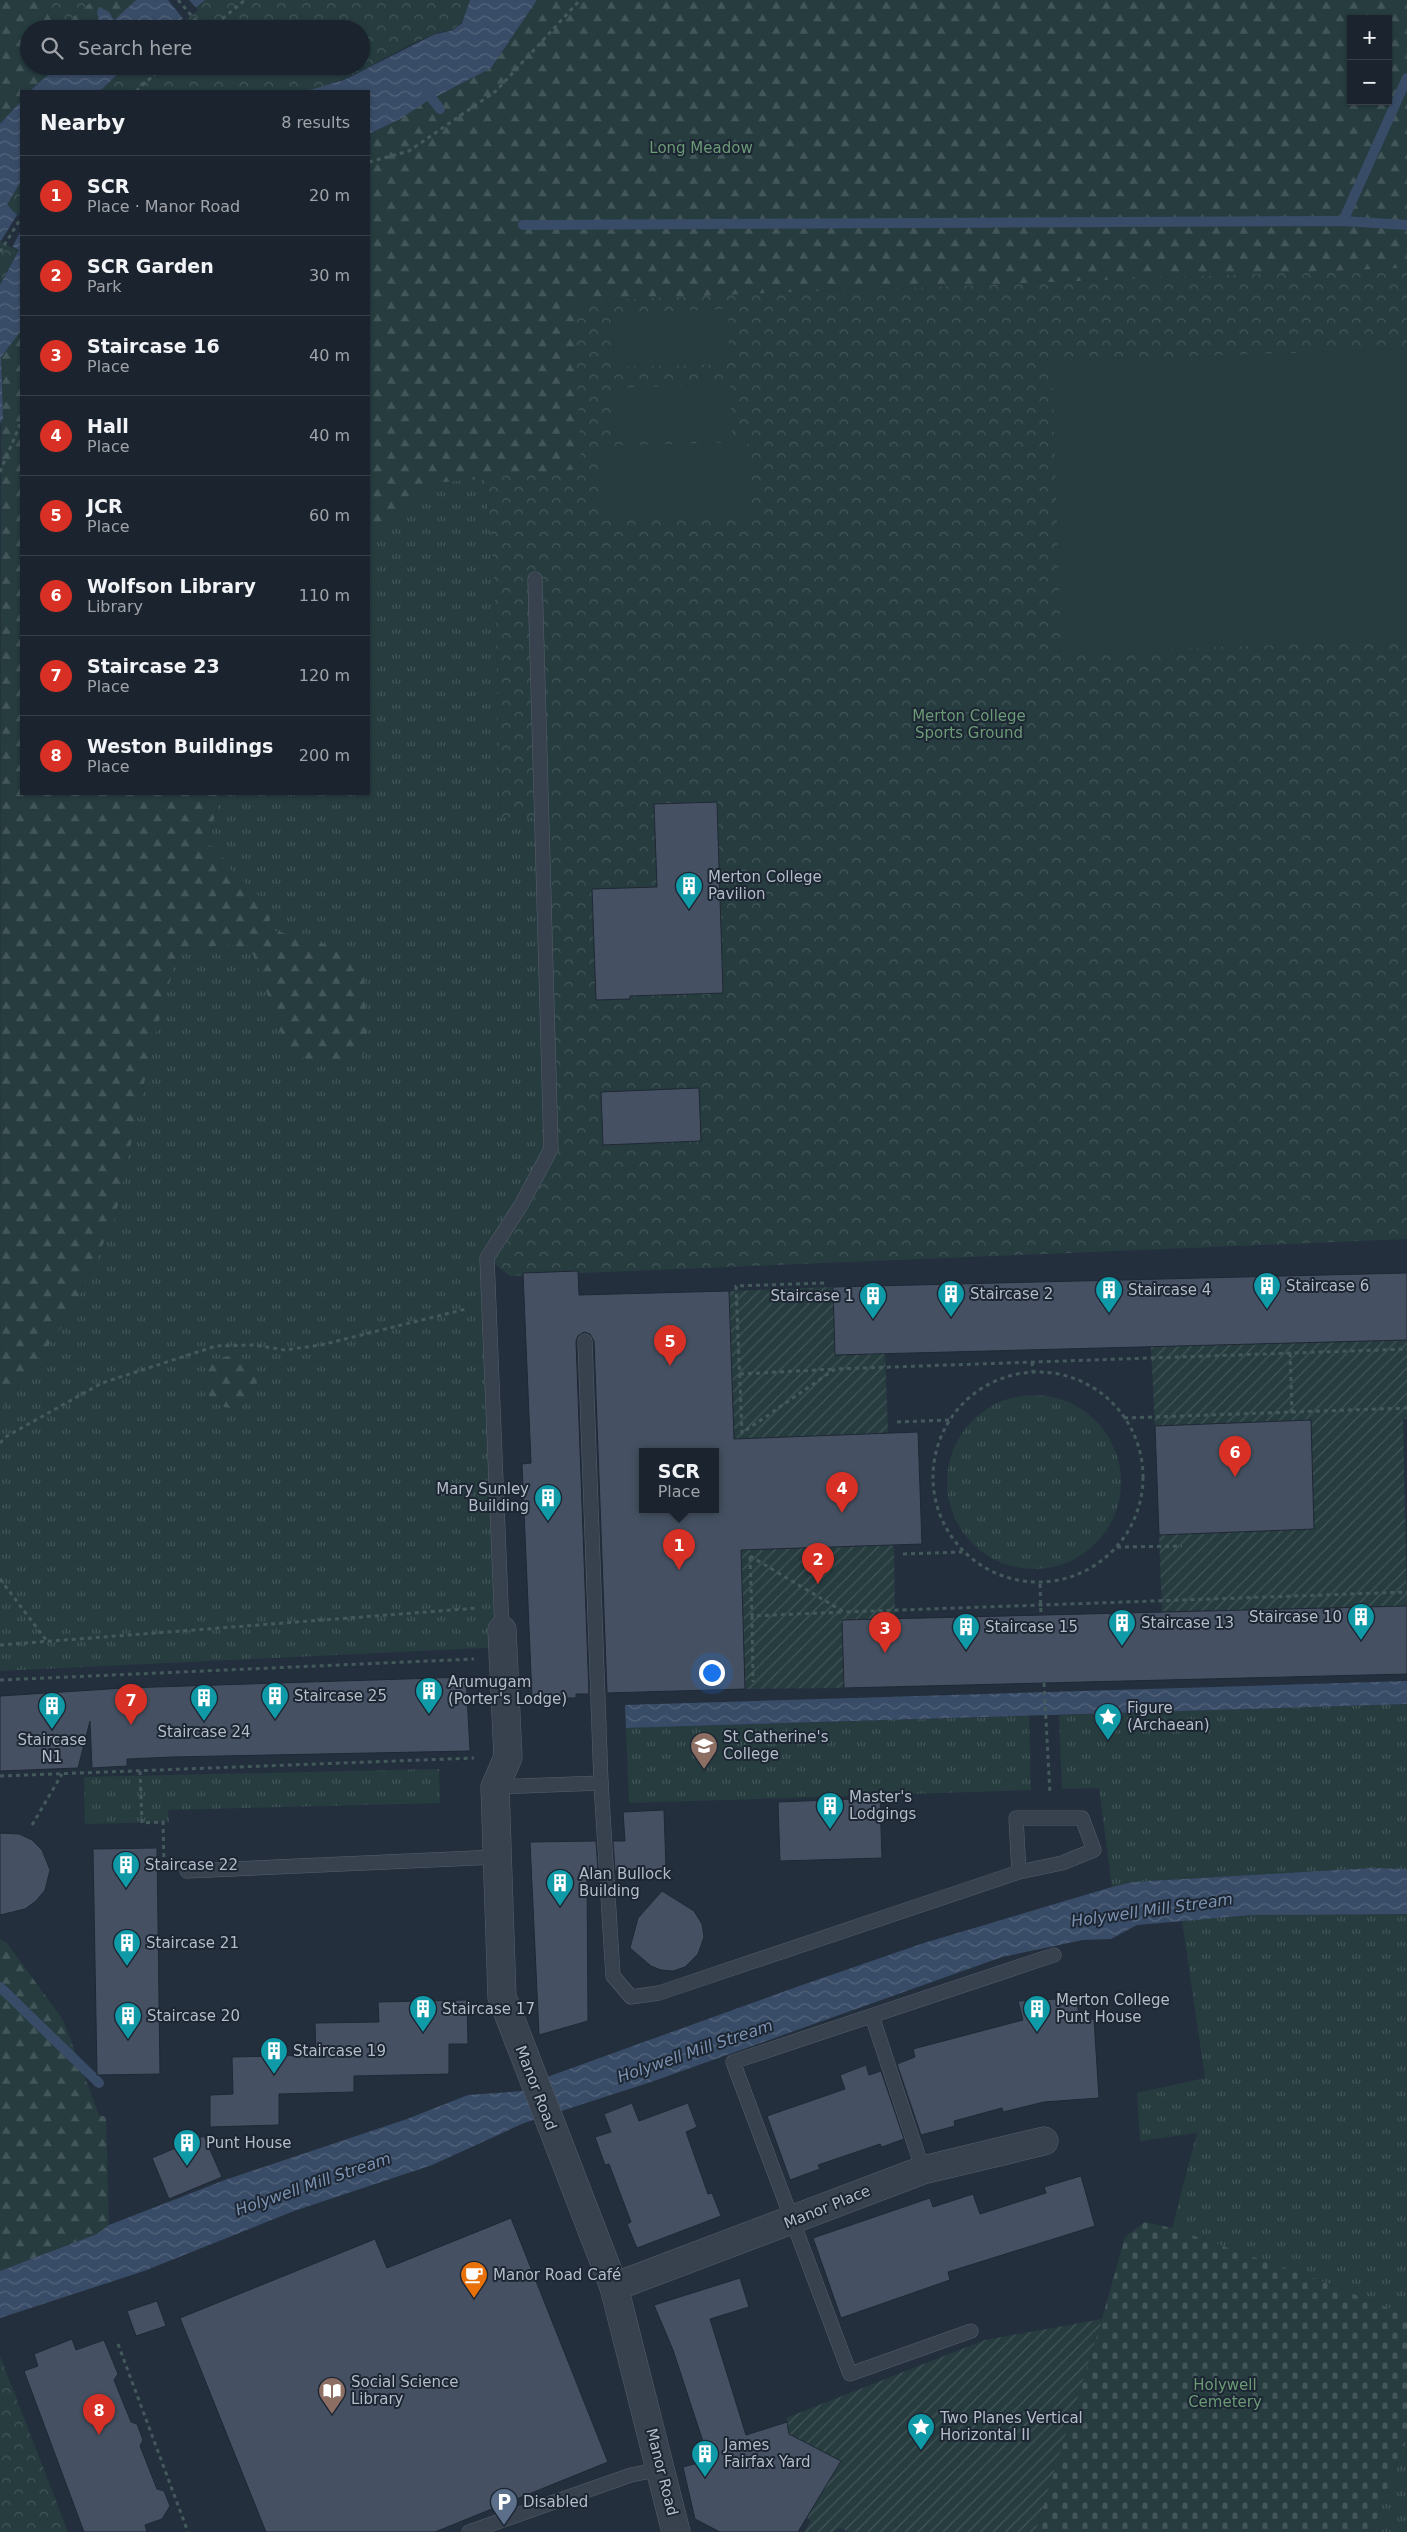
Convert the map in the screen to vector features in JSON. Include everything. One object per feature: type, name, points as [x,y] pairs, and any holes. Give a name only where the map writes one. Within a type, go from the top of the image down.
[{"type":"street","name":"Manor Road","points":[[501,1618],[508,1757],[495,1787],[502,1997],[530,2074],[614,2287],[676,2532]]},
{"type":"street","name":"Manor Place","points":[[614,2287],[793,2221],[923,2170],[1044,2141]]},
{"type":"lane","points":[[501,1618],[487,1258],[521,1205],[551,1149],[534,579]]},
{"type":"lane","points":[[585,1341],[601,1783],[613,1976],[631,1997],[659,1993],[1019,1872],[1062,1863],[1094,1850],[1082,1818],[1016,1818],[1019,1872]]},
{"type":"lane","points":[[495,1787],[601,1783]]},
{"type":"lane","points":[[187,1871],[497,1857]]},
{"type":"lane","points":[[971,2331],[850,2374],[733,2062],[1054,1955]]},
{"type":"lane","points":[[872,2016],[923,2170]]},
{"type":"lane","points":[[469,2532],[631,2475],[661,2468]]},
{"type":"path","points":[[178,0],[195,20]]},
{"type":"path","points":[[221,20],[245,0]]},
{"type":"path","points":[[370,162],[408,151],[496,92],[580,0]]},
{"type":"path","points":[[137,90],[154,75]]},
{"type":"path","points":[[0,252],[20,220]]},
{"type":"path","points":[[0,472],[20,422]]},
{"type":"path","points":[[824,1283],[736,1286],[742,1432],[835,1369]]},
{"type":"path","points":[[0,1443],[7,1436],[102,1383],[216,1346],[254,1345],[285,1350],[303,1348],[488,1304]]},
{"type":"path","points":[[740,1374],[1407,1349]]},
{"type":"path","points":[[1290,1353],[1292,1413]]},
{"type":"path","points":[[1032,1362],[1033,1372]]},
{"type":"path","points":[[1033,1372],[1047,1372],[1075,1378],[1100,1392],[1120,1411],[1135,1437],[1143,1465],[1142,1495],[1133,1522],[1118,1547],[1095,1566],[1068,1579],[1040,1584],[1012,1580],[985,1569],[963,1552],[945,1529],[934,1502],[932,1474],[937,1446],[949,1420],[968,1398],[991,1382],[1018,1373],[1033,1372]]},
{"type":"path","points":[[1124,1418],[1407,1408]]},
{"type":"path","points":[[897,1422],[949,1420]]},
{"type":"path","points":[[1118,1547],[1182,1546]]},
{"type":"path","points":[[903,1554],[963,1552]]},
{"type":"path","points":[[753,1682],[750,1556],[844,1612]]},
{"type":"path","points":[[0,1579],[46,1640]]},
{"type":"path","points":[[1040,1584],[1041,1615]]},
{"type":"path","points":[[752,1616],[1407,1592]]},
{"type":"path","points":[[0,1645],[46,1640],[501,1618]]},
{"type":"path","points":[[0,1680],[503,1657]]},
{"type":"path","points":[[1044,1683],[1051,1818]]},
{"type":"path","points":[[0,1776],[508,1757]]},
{"type":"path","points":[[140,1771],[142,1823],[163,1822],[164,1872],[187,1871]]},
{"type":"path","points":[[32,1825],[63,1773]]},
{"type":"path","points":[[118,2344],[188,2532]]},
{"type":"green space","points":[[0,0],[37,0],[55,20],[20,20],[20,75],[48,75],[31,90],[20,90],[20,102],[0,124]]},
{"type":"green space","points":[[37,0],[93,0],[69,20],[55,20]]},
{"type":"green space","points":[[93,0],[136,0],[114,20],[97,13],[99,20],[69,20]]},
{"type":"green space","points":[[205,0],[470,0],[463,19],[454,29],[416,42],[370,66],[370,20],[182,20]]},
{"type":"green space","name":"Long Meadow","points":[[537,0],[1407,0],[1407,268],[575,301],[581,470],[433,483],[370,541],[370,134],[400,119],[424,103],[491,68]]},
{"type":"green space","points":[[117,75],[353,75],[310,90],[101,90]]},
{"type":"green space","points":[[20,183],[20,232],[12,248],[19,250],[0,285],[0,240],[7,205]]},
{"type":"green space","name":"Merton College Sports Ground","points":[[1407,268],[1407,1239],[510,1276],[487,1258],[551,1149],[541,817],[501,818],[494,573],[485,477],[581,469],[574,301]]},
{"type":"green space","points":[[728,309],[729,364],[613,367],[611,313]]},
{"type":"green space","points":[[20,332],[20,795],[221,795],[207,845],[218,847],[227,866],[271,907],[269,929],[332,946],[364,967],[367,1052],[344,1063],[289,1056],[253,954],[227,945],[179,948],[152,1047],[115,1218],[70,1316],[0,1411],[1,357]]},
{"type":"green space","points":[[1407,349],[1407,641],[1061,652],[1052,361]]},
{"type":"green space","points":[[730,384],[732,439],[615,442],[614,388]]},
{"type":"green space","points":[[747,442],[749,517],[601,521],[599,446]]},
{"type":"green space","points":[[485,477],[494,573],[501,818],[541,817],[551,1149],[487,1258],[503,1647],[0,1671],[0,1411],[70,1316],[115,1218],[152,1047],[221,795],[370,795],[370,541],[433,483]]},
{"type":"green space","points":[[833,1287],[885,1353],[888,1433],[734,1439],[729,1291]]},
{"type":"green space","points":[[1407,1340],[1407,1419],[1403,1419],[1407,1606],[1162,1612],[1159,1535],[1314,1529],[1311,1420],[1155,1426],[1151,1346]]},
{"type":"green space","points":[[231,1356],[241,1358],[249,1364],[255,1372],[257,1382],[255,1392],[249,1400],[241,1406],[231,1408],[221,1406],[213,1400],[207,1392],[205,1382],[207,1372],[213,1364],[221,1358]]},
{"type":"green space","points":[[1025,1395],[1043,1395],[1067,1401],[1096,1420],[1115,1449],[1121,1473],[1121,1491],[1115,1515],[1096,1544],[1067,1563],[1043,1569],[1025,1569],[1001,1563],[972,1544],[953,1515],[947,1491],[947,1473],[953,1449],[972,1420],[1001,1401]]},
{"type":"green space","points":[[894,1545],[895,1618],[843,1620],[844,1688],[745,1689],[741,1550]]},
{"type":"green space","points":[[1407,1704],[1407,1869],[1372,1868],[1133,1882],[1112,1887],[1099,1788],[1062,1789],[1059,1715]]},
{"type":"green space","points":[[1029,1716],[1031,1790],[629,1803],[626,1728]]},
{"type":"green space","points":[[439,1769],[440,1803],[168,1810],[169,1822],[85,1824],[84,1777]]},
{"type":"green space","points":[[1407,1914],[1407,2316],[1330,2284],[1172,2228],[1197,2133],[1140,2141],[1137,2093],[1205,2078],[1182,1921],[1251,1915]]},
{"type":"green space","points":[[0,1939],[7,1943],[63,2020],[99,2115],[106,2117],[109,2225],[97,2234],[0,2271]]},
{"type":"green space","name":"Holywell Cemetery","points":[[1145,2222],[1172,2228],[1330,2284],[1407,2316],[1407,2434],[1372,2532],[1035,2532],[1102,2319],[1125,2237]]},
{"type":"green space","points":[[1102,2319],[1035,2532],[849,2532],[840,2528],[833,2532],[804,2532],[811,2521],[807,2518],[841,2461],[789,2434],[786,2418],[985,2340]]},
{"type":"green space","points":[[0,2356],[68,2532],[0,2532]]},
{"type":"green space","points":[[1407,2434],[1407,2532],[1372,2532]]},
{"type":"water","points":[[136,0],[205,0],[182,20],[114,20]]},
{"type":"water","points":[[470,0],[537,0],[491,68],[424,103],[400,119],[370,134],[370,90],[309,90],[344,80],[354,75],[370,75],[370,67],[433,35],[453,30],[462,23]]},
{"type":"water","points":[[99,7],[109,12],[114,20],[99,20],[97,13]]},
{"type":"water","points":[[48,75],[117,75],[101,90],[31,90]]},
{"type":"water","points":[[20,102],[20,183],[7,205],[17,215],[20,214],[20,332],[1,357],[3,419],[0,423],[0,285],[19,250],[0,240],[0,124]]},
{"type":"water","points":[[1407,1681],[1407,1704],[626,1728],[625,1705]]},
{"type":"water","name":"Holywell Mill Stream","points":[[1372,1868],[1407,1869],[1407,1914],[1251,1915],[1137,1925],[1111,1939],[1083,1940],[1002,1957],[651,2082],[524,2123],[432,2165],[294,2211],[144,2271],[0,2318],[0,2271],[97,2234],[109,2225],[225,2180],[407,2119],[468,2095],[523,2091],[522,2086],[924,1943],[1133,1882]]},
{"type":"pier","points":[[168,0],[189,0],[198,10],[184,20]]},
{"type":"pier","points":[[20,214],[20,232],[12,248],[1,241],[17,215]]},
{"type":"building","name":"Merton College Pavilion","points":[[717,802],[723,993],[630,996],[630,999],[596,1000],[592,889],[657,887],[654,804]]},
{"type":"building","points":[[699,1088],[701,1141],[603,1145],[601,1092]]},
{"type":"building","points":[[578,1271],[579,1295],[729,1291],[734,1439],[918,1432],[922,1544],[741,1550],[745,1689],[607,1693],[594,1341],[590,1334],[584,1332],[578,1336],[576,1341],[589,1694],[576,1694],[576,1698],[532,1698],[522,1464],[531,1463],[523,1273]]},
{"type":"building","points":[[1407,1273],[1407,1340],[835,1355],[833,1287]]},
{"type":"building","points":[[1311,1420],[1314,1529],[1159,1535],[1155,1426]]},
{"type":"building","points":[[1407,1606],[1407,1674],[844,1688],[842,1620]]},
{"type":"building","points":[[466,1677],[470,1751],[127,1759],[127,1766],[92,1768],[90,1721],[78,1768],[0,1771],[0,1696],[124,1688]]},
{"type":"building","name":"Master's Lodgings","points":[[880,1798],[882,1858],[780,1861],[778,1802]]},
{"type":"building","points":[[664,1810],[666,1869],[615,1871],[613,1841],[625,1841],[623,1812]]},
{"type":"building","points":[[0,1833],[19,1834],[32,1840],[42,1850],[50,1870],[45,1890],[36,1901],[25,1909],[0,1915]]},
{"type":"building","name":"Alan Bullock Building","points":[[596,1841],[598,1871],[587,1872],[588,2021],[539,2035],[530,1842]]},
{"type":"building","points":[[157,1848],[160,2074],[97,2075],[93,1849]]},
{"type":"building","points":[[662,1891],[694,1911],[702,1924],[704,1937],[698,1954],[685,1967],[673,1971],[661,1970],[651,1966],[630,1948],[638,1918]]},
{"type":"building","points":[[1077,1998],[1079,2020],[1094,2019],[1099,2098],[1044,2102],[1003,2112],[1002,2108],[954,2121],[955,2126],[921,2135],[897,2064],[915,2057],[913,2049],[1023,2020],[1018,2001]]},
{"type":"building","points":[[467,2000],[468,2044],[449,2044],[449,2074],[354,2076],[354,2092],[279,2094],[279,2125],[210,2127],[210,2095],[233,2094],[232,2057],[316,2055],[315,2023],[379,2022],[378,2002]]},
{"type":"building","points":[[866,2065],[869,2075],[881,2071],[904,2139],[882,2147],[880,2144],[818,2165],[820,2169],[790,2180],[767,2116],[845,2089],[840,2075]]},
{"type":"building","points":[[632,2103],[639,2121],[688,2103],[697,2127],[686,2132],[708,2194],[712,2193],[721,2216],[637,2248],[627,2224],[631,2222],[609,2164],[605,2165],[595,2137],[611,2132],[604,2114]]},
{"type":"building","name":"Punt House","points":[[204,2136],[222,2177],[169,2199],[152,2158]]},
{"type":"building","points":[[1081,2176],[1095,2226],[948,2272],[950,2280],[841,2318],[813,2238],[930,2198],[933,2207],[973,2194],[980,2214],[1046,2193],[1044,2187]]},
{"type":"building","points":[[511,2218],[608,2462],[435,2532],[266,2532],[180,2318],[375,2239],[387,2268]]},
{"type":"building","points":[[740,2278],[749,2307],[710,2319],[746,2435],[787,2422],[789,2434],[841,2461],[798,2532],[720,2532],[695,2519],[683,2467],[709,2460],[673,2350],[654,2305]]},
{"type":"building","points":[[157,2301],[166,2326],[136,2336],[127,2311]]},
{"type":"building","points":[[72,2339],[76,2350],[104,2340],[118,2374],[114,2380],[131,2422],[137,2424],[143,2440],[140,2446],[157,2489],[164,2491],[170,2506],[162,2519],[145,2525],[147,2532],[84,2532],[24,2371],[38,2366],[34,2354]]},
{"type":"waterway","points":[[1343,221],[1407,78]]},
{"type":"waterway","points":[[424,88],[440,109]]},
{"type":"waterway","points":[[523,225],[1343,221],[1407,225]]},
{"type":"waterway","points":[[0,1987],[99,2083]]},
{"type":"place","name":"Merton College Pavilion","points":[[689,910]]},
{"type":"place","name":"Staircase 6","points":[[1267,1310]]},
{"type":"place","name":"Staircase 4","points":[[1109,1314]]},
{"type":"place","name":"Staircase 2","points":[[951,1318]]},
{"type":"place","name":"Staircase 1","points":[[873,1320]]},
{"type":"place","name":"JCR","points":[[670,1366]]},
{"type":"place","name":"Wolfson Library","points":[[1235,1477]]},
{"type":"place","name":"Hall","points":[[842,1513]]},
{"type":"place","name":"Mary Sunley Building","points":[[548,1522]]},
{"type":"place","name":"SCR","points":[[679,1570]]},
{"type":"place","name":"SCR Garden","points":[[818,1584]]},
{"type":"place","name":"Staircase 10","points":[[1361,1641]]},
{"type":"place","name":"Staircase 13","points":[[1122,1647]]},
{"type":"place","name":"Staircase 15","points":[[966,1651]]},
{"type":"place","name":"Staircase 16","points":[[885,1653]]},
{"type":"place","name":"Arumugam (Porter's Lodge)","points":[[429,1715]]},
{"type":"place","name":"Staircase 25","points":[[275,1720]]},
{"type":"place","name":"Staircase 24","points":[[204,1722]]},
{"type":"place","name":"Staircase 23","points":[[131,1725]]},
{"type":"place","name":"Staircase N1","points":[[52,1730]]},
{"type":"place","name":"Figure (Archaean)","points":[[1108,1741]]},
{"type":"place","name":"St Catherine's College","points":[[704,1770]]},
{"type":"place","name":"Master's Lodgings","points":[[830,1830]]},
{"type":"place","name":"Staircase 22","points":[[126,1889]]},
{"type":"place","name":"Alan Bullock Building","points":[[560,1907]]},
{"type":"place","name":"Staircase 21","points":[[127,1967]]},
{"type":"place","name":"Staircase 17","points":[[423,2033]]},
{"type":"place","name":"Merton College Punt House","points":[[1037,2033]]},
{"type":"place","name":"Staircase 20","points":[[128,2040]]},
{"type":"place","name":"Staircase 19","points":[[274,2075]]},
{"type":"place","name":"Punt House","points":[[187,2167]]},
{"type":"place","name":"Manor Road Café","points":[[474,2299]]},
{"type":"place","name":"Social Science Library","points":[[332,2415]]},
{"type":"place","name":"Weston Buildings","points":[[99,2435]]},
{"type":"place","name":"Two Planes Vertical Horizontal II","points":[[921,2451]]},
{"type":"place","name":"James Fairfax Yard","points":[[705,2478]]},
{"type":"place","name":"Disabled","points":[[504,2526]]}]
